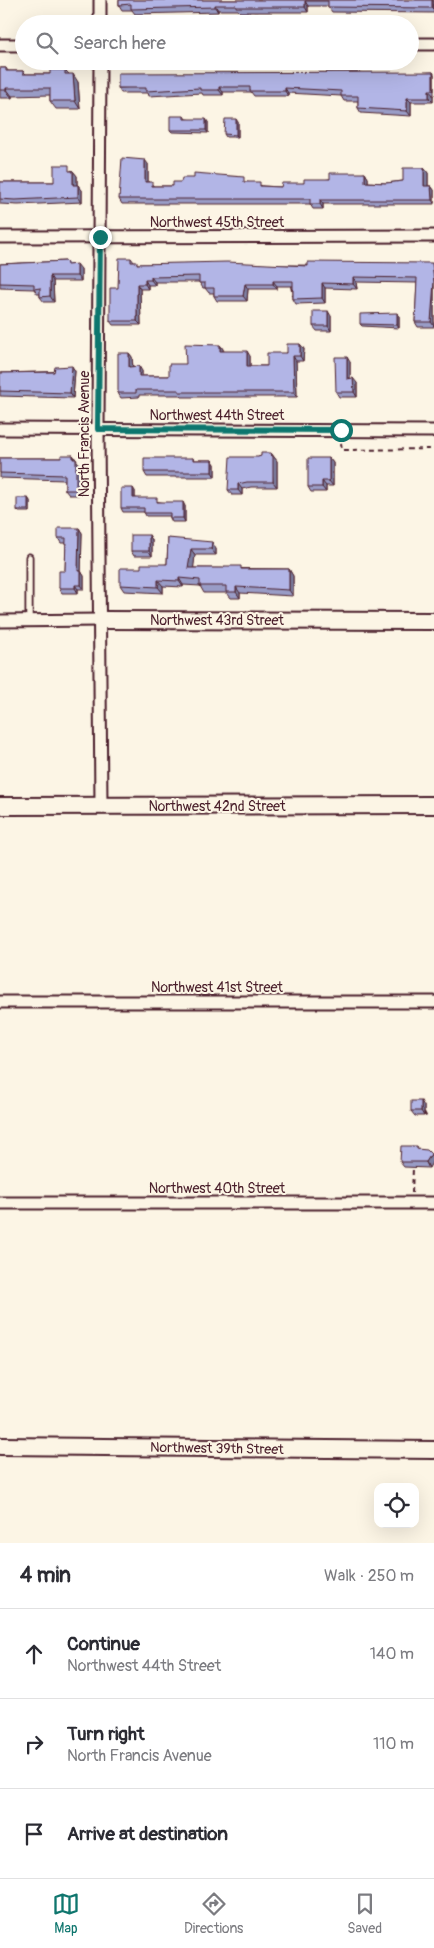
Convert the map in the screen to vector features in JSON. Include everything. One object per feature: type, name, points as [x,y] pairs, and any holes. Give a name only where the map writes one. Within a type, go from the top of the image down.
[{"type":"street","points":[[100,0],[100,15]]},
{"type":"street","points":[[419,44],[434,44]]},
{"type":"street","points":[[0,45],[15,45]]},
{"type":"street","name":"North Francis Avenue","points":[[100,70],[98,429],[101,806]]},
{"type":"street","name":"Northwest 45th Street","points":[[0,237],[434,236]]},
{"type":"street","name":"Northwest 44th Street","points":[[0,429],[434,431]]},
{"type":"street","name":"Northwest 43rd Street","points":[[0,621],[434,621]]},
{"type":"street","name":"Northwest 42nd Street","points":[[0,806],[434,806]]},
{"type":"street","name":"Northwest 41st Street","points":[[0,1002],[434,1002]]},
{"type":"street","name":"Northwest 40th Street","points":[[0,1204],[434,1204]]},
{"type":"street","name":"Northwest 39th Street","points":[[0,1446],[434,1450]]},
{"type":"lane","points":[[28,621],[29,557]]},
{"type":"path","points":[[291,286],[294,302]]},
{"type":"path","points":[[341,430],[342,450],[434,449]]},
{"type":"path","points":[[424,1112],[427,1118]]},
{"type":"path","points":[[412,1204],[413,1168]]},
{"type":"building","points":[[119,0],[432,0],[432,8],[328,7],[328,1],[305,1],[305,7],[236,7],[236,5],[215,5],[215,7],[131,9],[131,4],[119,5]]},
{"type":"building","points":[[0,68],[6,68],[6,71],[23,71],[23,74],[50,74],[50,70],[65,70],[65,74],[73,74],[75,101],[50,101],[50,88],[6,88],[6,90],[0,90]]},
{"type":"building","points":[[433,72],[433,90],[429,90],[429,98],[407,98],[407,111],[358,108],[358,96],[341,96],[341,91],[285,88],[285,91],[250,91],[250,87],[219,87],[219,90],[200,90],[200,88],[146,91],[146,88],[118,88],[118,73]]},
{"type":"building","points":[[170,116],[184,116],[184,119],[206,119],[206,130],[170,130]]},
{"type":"building","points":[[225,119],[236,119],[236,135],[224,134]]},
{"type":"building","points":[[122,158],[145,160],[145,182],[152,182],[152,186],[173,186],[173,182],[181,182],[182,178],[194,178],[194,173],[244,177],[244,182],[260,182],[260,186],[281,187],[282,183],[304,183],[304,179],[330,179],[330,173],[365,173],[365,182],[386,183],[403,181],[403,168],[424,168],[424,186],[431,186],[432,200],[320,200],[320,204],[310,204],[310,199],[119,199]]},
{"type":"building","points":[[54,165],[69,165],[69,171],[73,171],[73,185],[78,185],[78,197],[0,199],[0,182],[54,182]]},
{"type":"building","points":[[119,258],[131,258],[131,262],[137,262],[137,264],[227,262],[308,266],[308,262],[432,263],[434,282],[431,322],[415,322],[417,278],[353,277],[353,284],[322,283],[322,298],[293,299],[293,281],[273,281],[273,284],[245,284],[243,296],[214,296],[214,288],[205,288],[205,283],[199,283],[199,276],[151,277],[151,280],[145,280],[145,284],[137,284],[137,321],[110,321],[110,288],[118,288]]},
{"type":"building","points":[[66,261],[67,265],[77,264],[77,276],[50,276],[50,296],[40,297],[40,288],[34,289],[34,284],[0,283],[0,264]]},
{"type":"building","points":[[313,311],[328,311],[328,326],[313,326]]},
{"type":"building","points":[[397,313],[397,325],[360,324],[360,314]]},
{"type":"building","points":[[185,344],[220,345],[220,351],[247,351],[247,366],[267,366],[267,353],[287,353],[287,344],[300,344],[300,356],[293,356],[294,392],[136,390],[136,393],[118,393],[118,353],[129,353],[129,367],[139,366],[139,376],[169,376],[169,364],[186,364]]},
{"type":"building","points":[[335,357],[347,357],[347,379],[353,378],[354,392],[336,392]]},
{"type":"building","points":[[72,366],[70,393],[0,391],[0,373],[54,372],[55,367]]},
{"type":"building","points":[[261,453],[271,453],[271,456],[273,456],[273,482],[247,482],[238,484],[238,490],[228,490],[230,457],[258,457],[261,456]]},
{"type":"building","points":[[61,455],[73,455],[73,459],[76,459],[76,490],[65,490],[65,475],[0,473],[0,458],[61,458]]},
{"type":"building","points":[[144,458],[212,460],[212,472],[144,472]]},
{"type":"building","points":[[308,458],[329,458],[329,481],[322,481],[322,487],[308,487]]},
{"type":"building","points":[[121,488],[133,488],[133,498],[157,498],[157,502],[183,502],[183,518],[170,518],[170,513],[144,513],[144,508],[121,508]]},
{"type":"building","points":[[17,498],[28,498],[28,510],[17,510]]},
{"type":"building","points":[[58,528],[79,528],[78,571],[81,571],[81,585],[75,585],[75,588],[59,588],[59,571],[65,571],[66,538],[58,538]]},
{"type":"building","points":[[131,535],[149,535],[149,551],[131,551]]},
{"type":"building","points":[[168,538],[212,542],[211,549],[191,549],[188,568],[241,566],[241,569],[289,569],[289,590],[236,587],[236,592],[226,592],[226,586],[200,586],[200,580],[179,578],[179,581],[158,580],[158,587],[120,585],[120,568],[141,568],[141,564],[167,564]]},
{"type":"building","points":[[411,1101],[421,1101],[421,1111],[411,1111]]},
{"type":"building","points":[[401,1146],[417,1146],[417,1149],[427,1150],[431,1154],[426,1162],[400,1162]]},
{"type":"route","points":[[100,237],[98,429],[341,430]]}]
